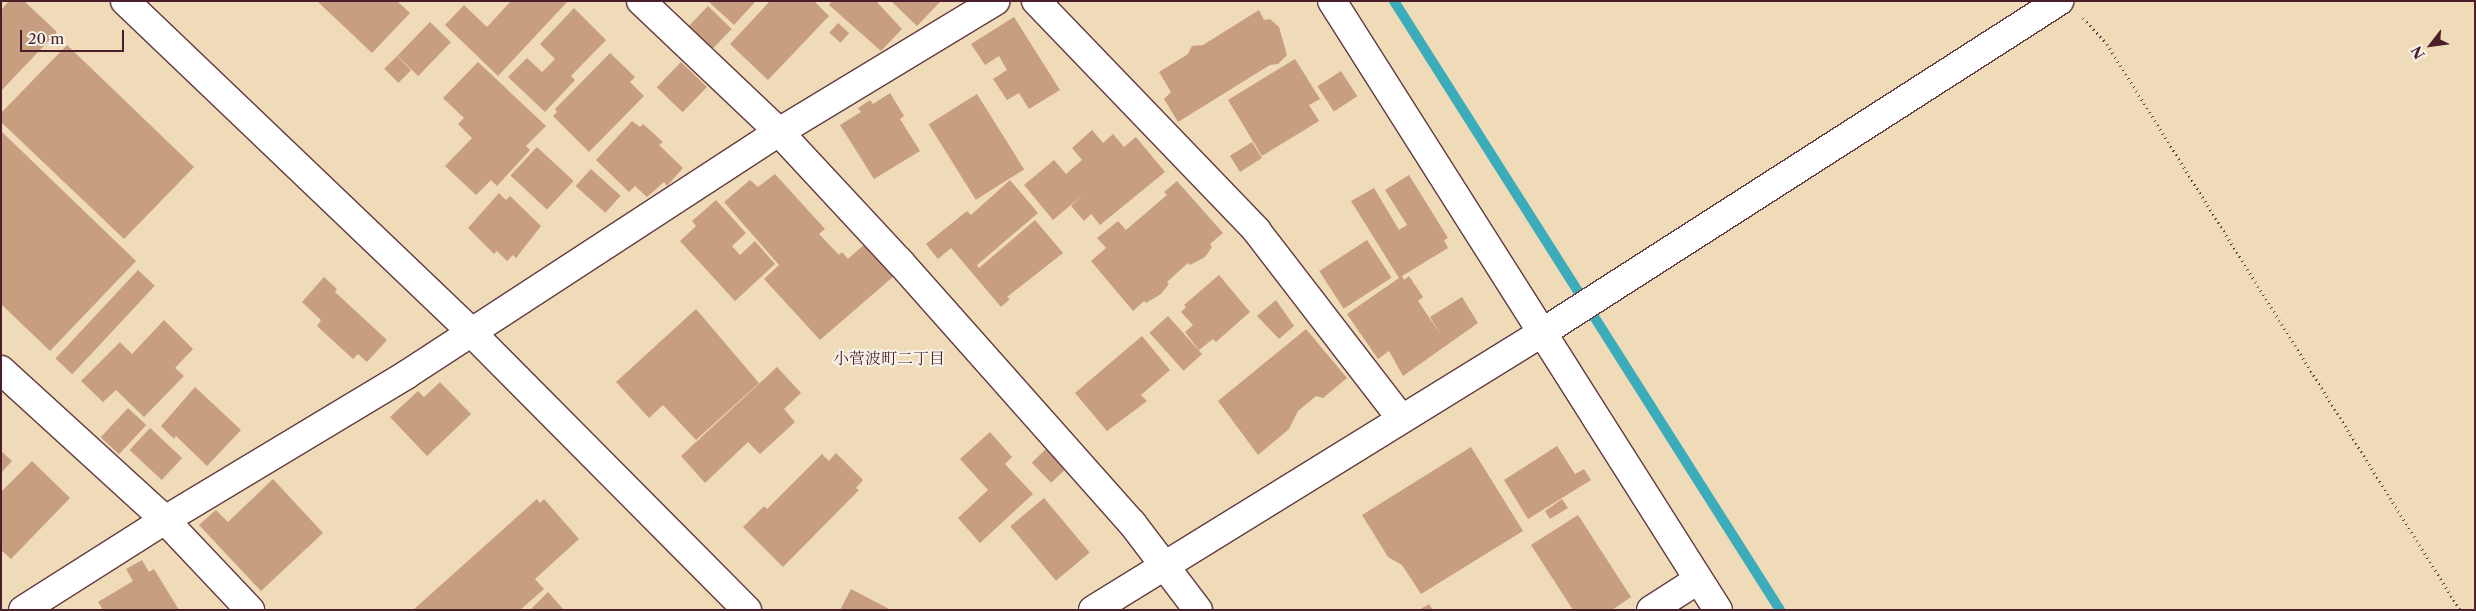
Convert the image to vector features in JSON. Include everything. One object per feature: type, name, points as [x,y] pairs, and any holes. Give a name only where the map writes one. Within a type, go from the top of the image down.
[{"type":"street","points":[[124,1],[470,331],[747,610]]},
{"type":"street","points":[[641,1],[778,132],[907,270],[1132,523],[1198,610]]},
{"type":"street","points":[[23,610],[165,520],[406,374],[778,132],[995,1]]},
{"type":"street","points":[[1036,1],[1256,230],[1401,418]]},
{"type":"street","points":[[1332,1],[1540,334],[1718,610]]},
{"type":"street","points":[[1093,610],[1401,418],[2070,8]]},
{"type":"street","points":[[1,370],[165,520],[250,610]]},
{"type":"street","points":[[1651,610],[1698,580]]},
{"type":"path","points":[[2070,8],[2107,44],[2460,610]]},
{"type":"building","points":[[9,1],[24,1],[57,32],[1,91],[1,10]]},
{"type":"building","points":[[317,1],[397,1],[410,13],[372,53]]},
{"type":"building","points":[[511,1],[568,1],[498,76],[445,25],[464,5],[487,27]]},
{"type":"building","points":[[708,1],[756,1],[734,25]]},
{"type":"building","points":[[770,1],[814,1],[829,16],[768,80],[730,44]]},
{"type":"building","points":[[832,1],[876,1],[902,29],[881,51],[829,5]]},
{"type":"building","points":[[891,1],[941,1],[917,26]]},
{"type":"building","points":[[708,6],[732,29],[712,49],[689,26]]},
{"type":"building","points":[[574,8],[606,40],[571,76],[575,80],[545,112],[508,77],[527,58],[542,72],[555,59],[540,44]]},
{"type":"building","points":[[1259,10],[1264,20],[1270,19],[1279,27],[1287,55],[1278,64],[1270,65],[1178,122],[1164,99],[1171,92],[1159,72],[1188,54],[1192,46],[1203,45]]},
{"type":"building","points":[[1014,17],[1060,90],[1029,109],[1019,93],[1007,100],[993,79],[1007,70],[999,56],[985,65],[971,44]]},
{"type":"building","points":[[430,22],[451,42],[418,76],[397,56]]},
{"type":"building","points":[[838,23],[849,33],[840,43],[829,33]]},
{"type":"building","points":[[67,45],[194,167],[124,239],[1,122],[1,113]]},
{"type":"building","points":[[610,53],[635,77],[630,82],[644,96],[589,152],[553,116],[557,112],[555,109]]},
{"type":"building","points":[[397,56],[411,70],[398,83],[384,69]]},
{"type":"building","points":[[1295,59],[1320,99],[1309,105],[1319,121],[1262,156],[1228,100]]},
{"type":"building","points":[[478,62],[546,126],[526,146],[530,150],[497,186],[491,180],[476,195],[445,166],[472,138],[458,124],[464,118],[443,98]]},
{"type":"building","points":[[681,62],[707,87],[683,112],[657,87]]},
{"type":"building","points":[[1341,71],[1357,96],[1334,111],[1318,86]]},
{"type":"building","points":[[890,93],[904,116],[900,119],[920,151],[874,179],[840,125],[861,112],[858,108],[870,100],[873,104]]},
{"type":"building","points":[[977,94],[1024,169],[976,200],[929,124]]},
{"type":"building","points":[[632,121],[640,127],[643,124],[663,142],[659,145],[683,168],[667,186],[664,182],[647,197],[635,186],[629,192],[596,160]]},
{"type":"building","points":[[1092,130],[1103,143],[1113,134],[1124,147],[1136,137],[1165,172],[1100,225],[1091,214],[1084,221],[1071,206],[1084,194],[1053,220],[1024,185],[1054,160],[1066,174],[1082,160],[1072,148]]},
{"type":"building","points":[[2,132],[136,261],[50,351],[1,304]]},
{"type":"building","points":[[1252,142],[1262,158],[1240,172],[1230,156]]},
{"type":"building","points":[[537,147],[574,181],[547,210],[510,176]]},
{"type":"building","points":[[591,169],[621,196],[605,213],[576,186]]},
{"type":"building","points":[[775,174],[825,229],[819,234],[839,255],[842,252],[848,259],[865,244],[894,276],[820,340],[764,279],[779,265],[724,202],[750,180],[758,187]]},
{"type":"building","points":[[1409,175],[1448,238],[1444,240],[1448,248],[1402,276],[1404,280],[1409,276],[1423,297],[1418,301],[1441,335],[1430,317],[1462,297],[1478,323],[1403,376],[1389,351],[1378,359],[1347,314],[1399,278],[1351,201],[1374,188],[1399,230],[1407,225],[1385,190]]},
{"type":"building","points":[[1010,180],[1038,213],[977,265],[979,268],[1035,220],[1063,253],[1007,297],[1010,299],[1001,307],[951,248],[938,259],[926,244],[967,211],[971,215]]},
{"type":"building","points":[[1177,181],[1223,233],[1210,244],[1212,247],[1205,257],[1190,265],[1188,263],[1167,282],[1169,284],[1161,294],[1146,303],[1144,301],[1133,311],[1091,261],[1106,248],[1097,238],[1118,221],[1126,230],[1167,195],[1164,192]]},
{"type":"building","points":[[499,193],[506,200],[510,196],[541,226],[516,258],[513,255],[507,261],[497,251],[494,254],[468,228]]},
{"type":"building","points":[[716,200],[746,233],[732,246],[740,255],[755,241],[775,264],[735,301],[680,241],[696,226],[692,221]]},
{"type":"building","points":[[1367,240],[1392,278],[1344,309],[1319,271]]},
{"type":"building","points":[[138,270],[155,286],[72,374],[55,358]]},
{"type":"building","points":[[1219,275],[1250,312],[1216,342],[1213,339],[1199,350],[1185,332],[1193,325],[1181,312],[1186,307],[1184,305]]},
{"type":"building","points":[[324,277],[337,289],[335,292],[387,340],[367,362],[358,354],[353,359],[317,326],[321,320],[302,302]]},
{"type":"building","points":[[1276,300],[1294,326],[1279,339],[1257,316]]},
{"type":"building","points":[[696,309],[759,383],[696,440],[663,405],[649,418],[616,382]]},
{"type":"building","points":[[1168,316],[1202,354],[1184,371],[1149,333]]},
{"type":"building","points":[[164,320],[193,349],[175,368],[184,376],[144,417],[116,390],[103,402],[81,381],[120,342],[132,354]]},
{"type":"building","points":[[1306,329],[1347,378],[1323,398],[1316,396],[1298,411],[1289,429],[1258,455],[1218,401]]},
{"type":"building","points":[[1142,336],[1170,370],[1141,395],[1147,401],[1107,431],[1075,393]]},
{"type":"building","points":[[777,367],[801,393],[784,409],[795,422],[760,454],[748,442],[705,483],[681,456]]},
{"type":"building","points":[[440,382],[471,414],[427,456],[390,417],[418,391],[424,397]]},
{"type":"building","points":[[195,387],[241,430],[207,466],[176,436],[174,439],[161,426]]},
{"type":"building","points":[[128,408],[146,425],[119,454],[101,437]]},
{"type":"building","points":[[150,428],[182,458],[162,480],[130,450]]},
{"type":"building","points":[[990,432],[1012,457],[1005,464],[1033,494],[980,543],[958,518],[988,490],[960,459]]},
{"type":"building","points":[[1049,446],[1068,466],[1051,483],[1032,463]]},
{"type":"building","points":[[1557,446],[1575,474],[1584,469],[1591,480],[1528,519],[1504,480]]},
{"type":"building","points":[[1471,447],[1523,531],[1421,594],[1402,565],[1388,557],[1362,515]]},
{"type":"building","points":[[1,451],[12,461],[1,473]]},
{"type":"building","points":[[836,453],[863,480],[856,488],[859,490],[783,567],[743,527],[764,506],[767,509],[822,454],[829,461]]},
{"type":"building","points":[[32,461],[70,498],[11,559],[1,550],[1,492]]},
{"type":"building","points":[[273,479],[323,533],[261,591],[199,525],[216,510],[228,522]]},
{"type":"building","points":[[1044,498],[1090,552],[1056,581],[1010,526]]},
{"type":"building","points":[[537,499],[540,503],[544,499],[579,539],[535,579],[544,589],[520,610],[413,610]]},
{"type":"building","points":[[1562,499],[1568,508],[1550,519],[1545,511]]},
{"type":"building","points":[[1578,515],[1631,597],[1612,610],[1573,610],[1531,545]]},
{"type":"building","points":[[142,560],[149,572],[154,569],[179,610],[103,610],[98,602],[133,581],[126,569]]},
{"type":"building","points":[[851,589],[891,610],[840,610]]},
{"type":"building","points":[[548,592],[564,610],[530,610]]},
{"type":"building","points":[[1429,604],[1433,610],[1419,610]]},
{"type":"waterway","points":[[1394,1],[1780,610]]},
{"type":"district","name":"小菅波町二丁目","points":[[889,358]]}]
